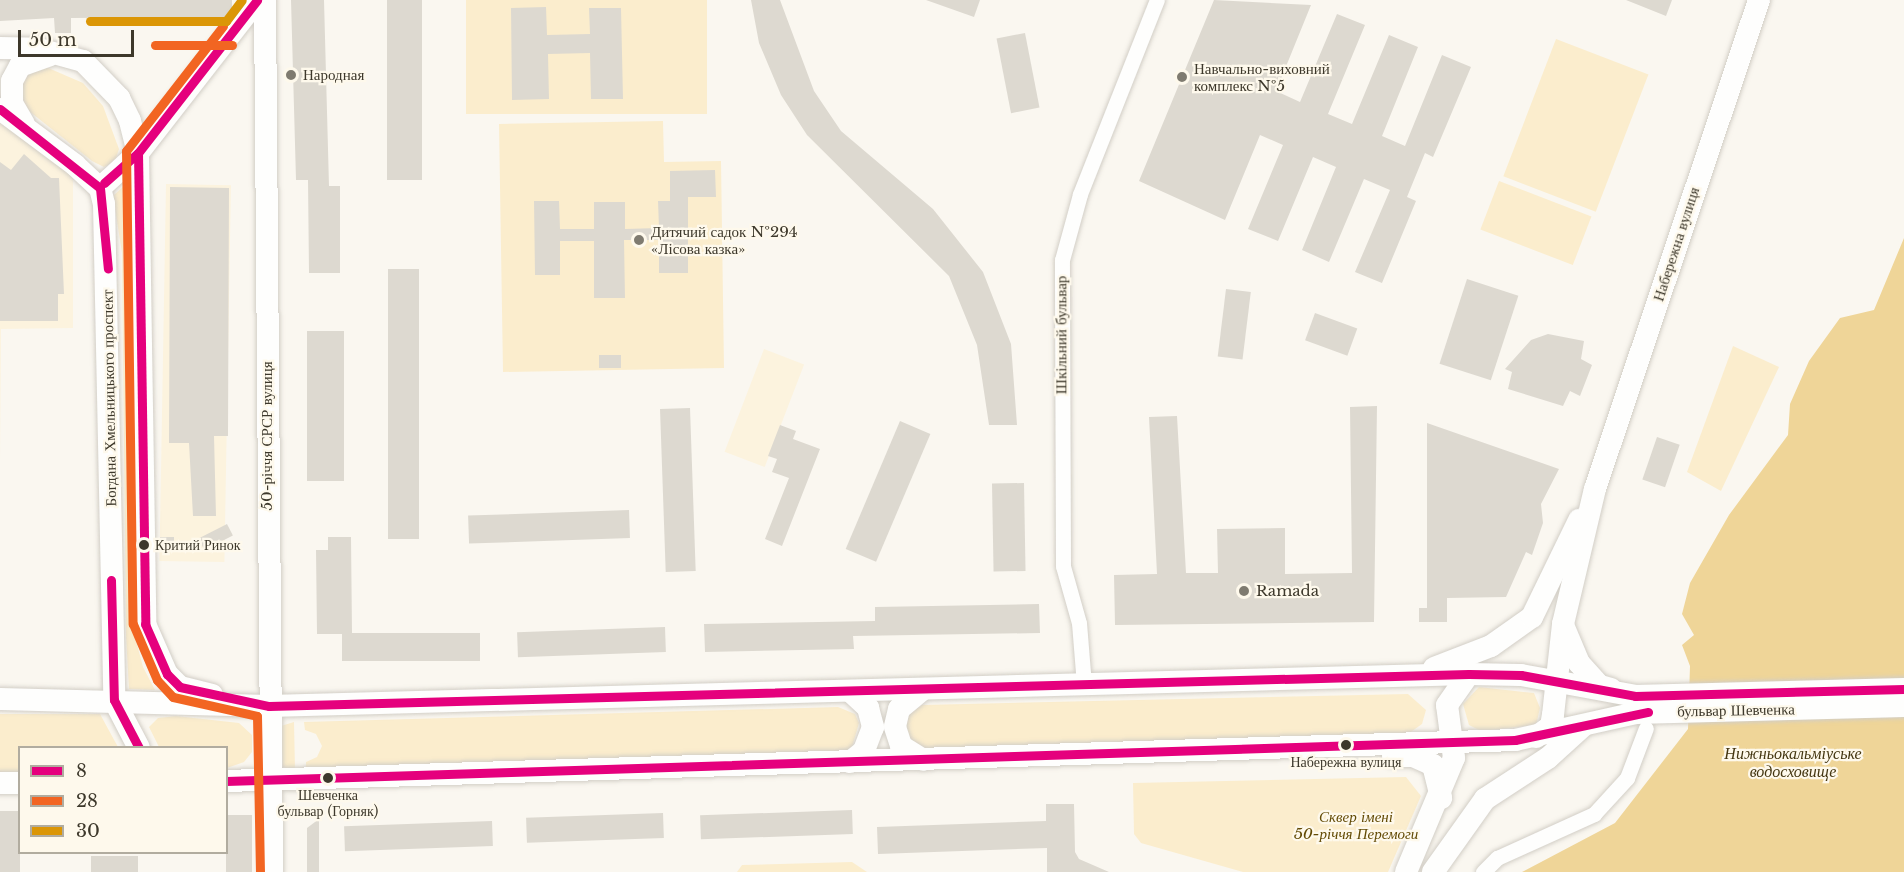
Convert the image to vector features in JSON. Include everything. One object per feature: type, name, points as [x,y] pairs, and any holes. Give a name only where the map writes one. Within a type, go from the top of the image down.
[{"type":"main road","points":[[0,109],[25,126],[99,188],[138,153],[257,0]]},
{"type":"main road","name":"50-річчя СРСР вулиця","points":[[265,0],[272,872]]},
{"type":"main road","name":"Набережна вулиця","points":[[1554,682],[1563,624],[1595,489],[1759,0]]},
{"type":"main road","points":[[0,48],[63,53],[82,61],[119,98],[138,153],[145,624],[167,674],[180,687],[269,706]]},
{"type":"main road","points":[[25,126],[12,103],[12,81],[20,66],[35,57],[63,53]]},
{"type":"main road","name":"Богдана Хмельницького проспект","points":[[99,188],[107,244],[114,700]]},
{"type":"main road","name":"Набережна вулиця","points":[[1411,675],[1491,646],[1532,617],[1595,489]]},
{"type":"main road","points":[[1563,624],[1588,676],[1639,712]]},
{"type":"main road","points":[[1406,872],[1441,798],[1456,742],[1447,705],[1469,674]]},
{"type":"main road","name":"бульвар Шевченка","points":[[0,699],[114,700],[269,706],[1469,674],[1554,682],[1639,712],[1904,706]]},
{"type":"main road","points":[[1534,738],[1551,726],[1554,682]]},
{"type":"main road","points":[[923,689],[899,709],[895,727],[901,746],[923,760]]},
{"type":"main road","name":"бульвар Шевченка","points":[[228,781],[923,760],[1534,738],[1588,722],[1639,712],[1904,689]]},
{"type":"main road","points":[[850,691],[868,708],[873,727],[864,751],[850,762]]},
{"type":"main road","points":[[114,700],[138,746]]},
{"type":"main road","points":[[1433,872],[1485,799],[1548,758],[1588,722]]},
{"type":"main road","points":[[1240,749],[1265,757],[1413,756],[1433,765],[1441,798]]},
{"type":"main road","points":[[0,783],[18,783]]},
{"type":"street","name":"Шкільний бульвар","points":[[1084,685],[1079,623],[1063,566],[1062,260],[1080,194],[1157,0]]},
{"type":"street","points":[[1483,872],[1497,858],[1594,814],[1627,778],[1639,712]]},
{"type":"shaded area","points":[[0,114],[73,167],[73,328],[1,329],[0,464]]},
{"type":"shaded area","name":"Критий Ринок","points":[[166,184],[231,185],[224,562],[159,561]]},
{"type":"shaded area","points":[[764,349],[804,364],[765,467],[725,452]]},
{"type":"green space","points":[[466,0],[707,0],[707,114],[466,114]]},
{"type":"green space","points":[[1556,39],[1648,74],[1596,212],[1503,176]]},
{"type":"green space","points":[[46,67],[83,83],[103,106],[119,149],[115,161],[104,167],[92,161],[24,107],[22,83],[27,75]]},
{"type":"green space","points":[[663,121],[664,162],[721,161],[724,368],[503,372],[499,124]]},
{"type":"green space","points":[[1499,181],[1591,216],[1573,265],[1480,230]]},
{"type":"green space","points":[[127,183],[131,622],[143,667],[155,690],[129,689],[126,636],[122,253],[113,196]]},
{"type":"green space","points":[[1733,346],[1779,367],[1721,491],[1687,472]]},
{"type":"green space","points":[[1479,687],[1534,693],[1540,708],[1536,725],[1481,731],[1469,725],[1463,704]]},
{"type":"green space","points":[[1408,694],[1426,710],[1422,724],[1408,734],[922,749],[907,737],[906,716],[922,705]]},
{"type":"green space","points":[[838,707],[855,714],[859,723],[851,751],[306,770],[306,762],[317,757],[322,746],[316,734],[305,730],[304,722]]},
{"type":"green space","points":[[0,714],[100,714],[117,746],[18,746],[18,776],[0,776]]},
{"type":"green space","points":[[176,716],[239,723],[252,735],[252,752],[244,762],[228,768],[228,746],[158,746],[149,727],[158,718]]},
{"type":"green space","points":[[294,722],[295,770],[283,767],[281,726]]},
{"type":"green space","name":"Сквер імені 50-річчя Перемоги","points":[[1406,777],[1421,796],[1388,872],[1243,872],[1141,843],[1134,834],[1133,783]]},
{"type":"green space","points":[[852,862],[867,872],[737,872],[742,865]]},
{"type":"water","name":"Нижньокальміуське водосховище","points":[[1904,238],[1904,872],[1522,872],[1615,823],[1688,729],[1690,666],[1682,645],[1694,635],[1682,614],[1690,583],[1729,515],[1788,435],[1790,404],[1809,361],[1840,318],[1874,310]]},
{"type":"building","points":[[0,0],[232,0],[232,10],[226,17],[71,18],[71,33],[55,33],[54,18],[0,21]]},
{"type":"building","points":[[291,0],[324,0],[329,186],[340,186],[340,273],[309,273],[308,180],[296,180]]},
{"type":"building","points":[[387,0],[422,0],[422,180],[387,180]]},
{"type":"building","points":[[751,0],[780,0],[814,91],[841,131],[933,209],[983,272],[1011,344],[1017,425],[989,425],[977,345],[949,276],[807,135],[781,95],[759,43]]},
{"type":"building","points":[[926,0],[980,0],[974,17]]},
{"type":"building","points":[[1214,0],[1311,5],[1276,91],[1300,102],[1337,14],[1365,25],[1328,114],[1352,124],[1389,35],[1418,47],[1382,136],[1405,146],[1442,55],[1471,67],[1433,157],[1425,153],[1407,197],[1416,201],[1382,283],[1355,272],[1390,190],[1364,179],[1329,262],[1302,250],[1336,167],[1313,157],[1278,241],[1248,229],[1283,145],[1260,135],[1225,220],[1139,181]]},
{"type":"building","points":[[1626,0],[1672,0],[1666,16]]},
{"type":"building","points":[[546,7],[547,35],[590,34],[589,8],[621,8],[623,99],[591,99],[590,53],[548,54],[549,99],[512,100],[511,8]]},
{"type":"building","points":[[1025,33],[1040,108],[1011,113],[997,39]]},
{"type":"building","points":[[24,154],[51,178],[59,178],[64,294],[58,294],[58,321],[0,321],[0,162],[11,170]]},
{"type":"building","points":[[715,170],[716,197],[688,197],[688,273],[659,273],[659,240],[624,240],[625,298],[594,298],[594,241],[560,241],[560,275],[535,275],[534,201],[559,201],[560,229],[594,229],[594,202],[625,202],[625,229],[659,228],[658,201],[670,201],[670,171]]},
{"type":"building","name":"Критий Ринок","points":[[170,187],[229,188],[228,436],[214,436],[216,516],[193,516],[189,443],[169,443]]},
{"type":"building","points":[[388,269],[419,269],[419,539],[388,539]]},
{"type":"building","points":[[1467,279],[1518,296],[1491,380],[1439,364]]},
{"type":"building","points":[[1226,289],[1251,292],[1243,360],[1218,356]]},
{"type":"building","points":[[1315,313],[1357,328],[1347,356],[1305,340]]},
{"type":"building","points":[[307,331],[344,331],[344,481],[307,481]]},
{"type":"building","points":[[1548,334],[1584,341],[1581,359],[1592,365],[1580,396],[1570,391],[1563,406],[1508,389],[1512,372],[1505,369],[1531,340]]},
{"type":"building","points":[[599,355],[621,355],[621,368],[599,368]]},
{"type":"building","name":"Ramada","points":[[1377,406],[1374,622],[1115,625],[1114,575],[1157,574],[1149,417],[1177,416],[1186,573],[1218,573],[1217,529],[1285,528],[1285,574],[1352,573],[1350,407]]},
{"type":"building","points":[[690,408],[696,571],[666,572],[660,409]]},
{"type":"building","points":[[900,421],[930,434],[876,562],[846,549]]},
{"type":"building","points":[[1427,423],[1559,469],[1541,504],[1543,523],[1532,555],[1526,552],[1506,597],[1447,598],[1447,622],[1419,622],[1419,608],[1427,608]]},
{"type":"building","points":[[780,425],[796,431],[793,439],[820,449],[782,546],[765,539],[789,478],[772,472],[777,459],[768,456]]},
{"type":"building","points":[[1657,437],[1680,445],[1665,487],[1642,480]]},
{"type":"building","points":[[1024,483],[1026,571],[994,572],[992,484]]},
{"type":"building","points":[[629,510],[630,538],[469,544],[468,516]]},
{"type":"building","points":[[227,524],[233,536],[204,550],[198,539]]},
{"type":"building","points":[[160,537],[174,537],[174,552],[160,552]]},
{"type":"building","points":[[328,537],[351,537],[352,633],[480,633],[480,661],[342,661],[342,634],[317,634],[316,550],[328,550]]},
{"type":"building","points":[[1039,604],[1040,633],[853,636],[854,649],[705,652],[704,624],[875,621],[875,607]]},
{"type":"building","points":[[665,627],[666,652],[518,657],[517,632]]},
{"type":"building","points":[[1046,804],[1074,804],[1075,852],[1079,859],[1109,872],[1047,872],[1047,848],[878,854],[877,827],[1046,821]]},
{"type":"building","points":[[852,810],[853,834],[701,839],[700,815]]},
{"type":"building","points":[[0,811],[18,811],[20,872],[0,872]]},
{"type":"building","points":[[663,813],[664,838],[527,843],[526,818]]},
{"type":"building","points":[[228,815],[252,815],[252,872],[226,872]]},
{"type":"building","points":[[319,819],[319,872],[307,872],[307,828]]},
{"type":"building","points":[[492,821],[493,846],[345,851],[344,826]]},
{"type":"building","points":[[91,856],[138,856],[138,872],[91,872]]},
{"type":"transit line","name":"30","points":[[90,21],[226,21],[242,0]]},
{"type":"transit line","name":"8","points":[[104,183],[138,153],[257,0]]},
{"type":"transit line","name":"28","points":[[223,26],[126,151],[133,624],[157,680],[173,697],[257,716],[260,872]]},
{"type":"transit line","name":"28","points":[[155,45],[232,45]]},
{"type":"transit line","name":"8","points":[[0,109],[100,188],[108,269]]},
{"type":"transit line","name":"8","points":[[138,153],[145,624],[167,674],[180,687],[269,706],[1469,674],[1521,675],[1635,696],[1904,689]]},
{"type":"transit line","name":"8","points":[[111,580],[114,700],[138,746]]},
{"type":"transit line","name":"8","points":[[228,781],[1515,740],[1648,712]]},
{"type":"place","name":"Народная","points":[[291,75]]},
{"type":"place","name":"Навчально-виховний комплекс №5","points":[[1182,77]]},
{"type":"place","name":"Дитячий садок №294 «Лісова казка»","points":[[639,240]]},
{"type":"place","name":"Критий Ринок","points":[[144,545]]},
{"type":"place","name":"Ramada","points":[[1244,591]]},
{"type":"place","name":"Набережна вулиця","points":[[1346,745]]},
{"type":"place","name":"Шевченка бульвар (Горняк)","points":[[328,778]]}]
